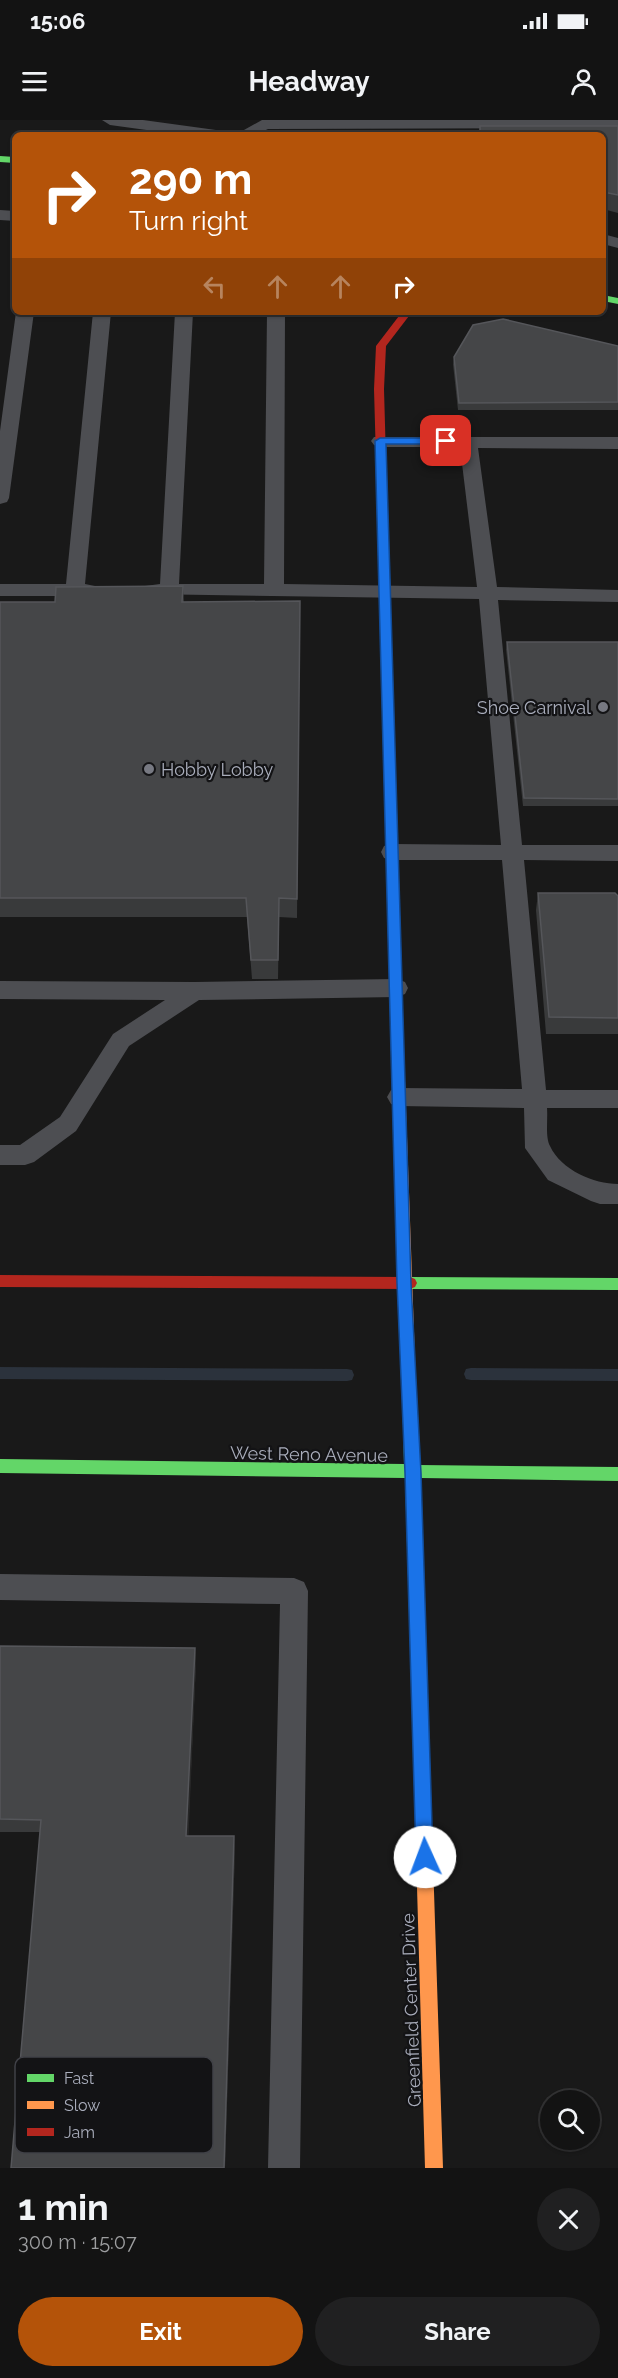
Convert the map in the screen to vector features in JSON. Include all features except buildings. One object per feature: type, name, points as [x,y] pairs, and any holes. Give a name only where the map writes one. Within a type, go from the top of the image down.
[{"type":"street","name":"Greenfield Center Drive","points":[[405,315],[381,346],[379,389],[404,1283],[413,1473],[434,2168]]},
{"type":"street","points":[[0,1281],[618,1284]]},
{"type":"street","name":"West Reno Avenue","points":[[0,1466],[618,1474]]},
{"type":"lane","points":[[419,121],[432,132]]},
{"type":"lane","points":[[249,132],[265,124],[419,121],[618,123]]},
{"type":"lane","points":[[119,124],[190,132]]},
{"type":"lane","points":[[0,498],[25,315]]},
{"type":"lane","points":[[75,590],[102,315]]},
{"type":"lane","points":[[169,590],[184,315]]},
{"type":"lane","points":[[274,590],[276,315]]},
{"type":"lane","points":[[380,441],[618,443]]},
{"type":"lane","points":[[468,441],[488,593],[535,1099],[537,1148],[557,1173],[600,1194],[618,1194]]},
{"type":"lane","points":[[0,590],[110,590]]},
{"type":"lane","points":[[134,590],[385,591],[618,596]]},
{"type":"lane","points":[[392,852],[618,853]]},
{"type":"lane","points":[[0,990],[195,991],[397,988]]},
{"type":"lane","points":[[0,1155],[25,1155],[68,1124],[121,1040],[195,991]]},
{"type":"lane","points":[[399,1097],[618,1099]]},
{"type":"lane","points":[[0,1587],[294,1591],[284,2168]]},
{"type":"waterway","points":[[0,1373],[347,1375]]},
{"type":"waterway","points":[[471,1374],[618,1375]]},
{"type":"traffic: fast","points":[[0,159],[12,160]]},
{"type":"traffic: fast","points":[[606,299],[618,301]]},
{"type":"traffic: fast","points":[[410,1283],[618,1284]]},
{"type":"traffic: fast","points":[[409,1387],[419,1676]]},
{"type":"traffic: fast","points":[[0,1466],[618,1474]]},
{"type":"traffic: slow","points":[[382,496],[390,782]]},
{"type":"traffic: slow","points":[[397,1025],[409,1387]]},
{"type":"traffic: slow","points":[[419,1676],[434,2168]]},
{"type":"traffic: jam","points":[[382,496],[379,389],[381,346],[405,315]]},
{"type":"traffic: jam","points":[[390,782],[397,1025]]},
{"type":"traffic: jam","points":[[0,1281],[410,1283]]},
{"type":"place","name":"Shoe Carnival","points":[[603,707]]},
{"type":"place","name":"Hobby Lobby","points":[[149,769]]},
{"type":"route","points":[[425,1857],[413,1473],[404,1283],[380,441],[446,441]]}]
